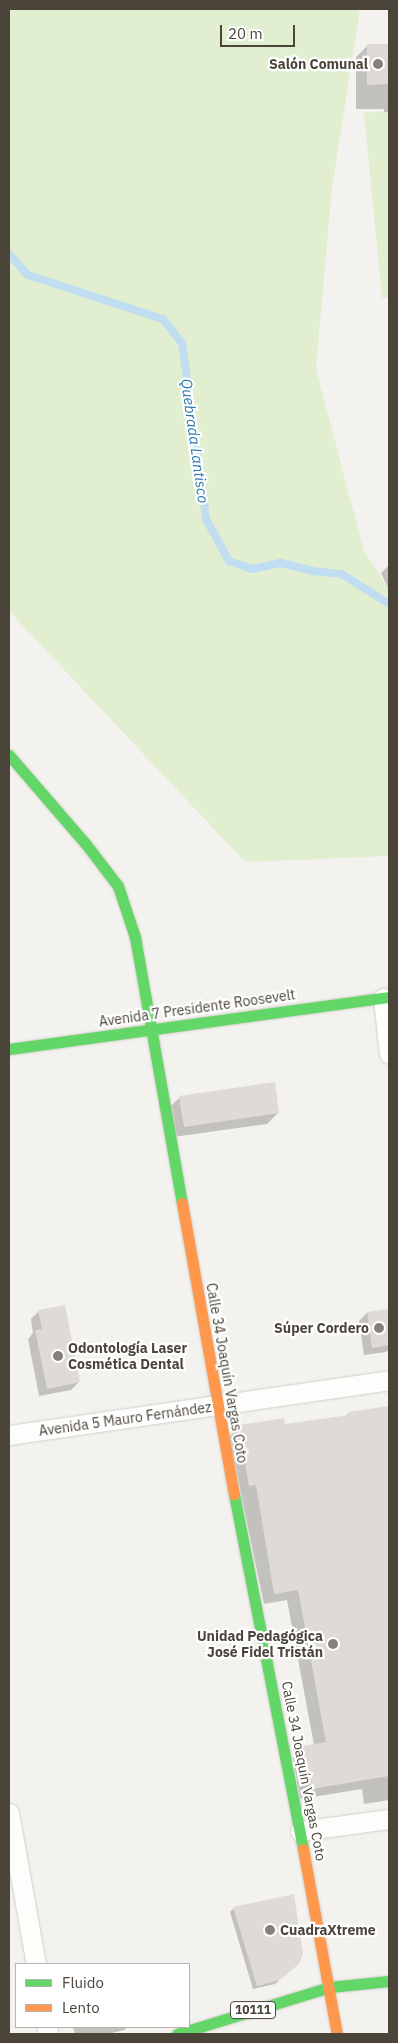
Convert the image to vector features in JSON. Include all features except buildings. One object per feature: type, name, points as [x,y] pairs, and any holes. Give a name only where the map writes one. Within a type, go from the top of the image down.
[{"type":"main road","name":"Calle 34 Joaquín Vargas Coto","points":[[9,755],[85,843],[118,886],[135,937],[217,1405],[330,1986],[337,2034]]},
{"type":"main road","name":"Avenida 7 Presidente Roosevelt","points":[[9,1048],[386,997]]},
{"type":"main road","name":"10111","points":[[177,2034],[330,1986],[389,1981]]},
{"type":"street","points":[[386,997],[389,1054]]},
{"type":"street","name":"Avenida 5 Mauro Fernández","points":[[9,1435],[389,1380]]},
{"type":"street","points":[[9,1812],[36,1963]]},
{"type":"street","points":[[300,1831],[389,1819]]},
{"type":"green space","points":[[9,9],[360,9],[332,187],[316,369],[364,551],[389,589],[389,856],[245,862],[9,611]]},
{"type":"green space","points":[[389,111],[389,297],[382,298],[364,113]]},
{"type":"waterway","name":"Quebrada Lantisco","points":[[9,254],[28,275],[163,319],[182,343],[206,519],[229,561],[252,569],[281,563],[312,571],[342,574],[389,604]]},
{"type":"traffic: fast","points":[[9,755],[85,843],[118,886],[135,937],[182,1203]]},
{"type":"traffic: fast","points":[[9,1049],[389,997]]},
{"type":"traffic: fast","points":[[234,1494],[303,1849]]},
{"type":"traffic: fast","points":[[177,2034],[330,1987],[389,1981]]},
{"type":"traffic: slow","points":[[182,1203],[234,1494]]},
{"type":"traffic: slow","points":[[303,1849],[337,2034]]},
{"type":"place","name":"Salón Comunal","points":[[378,64]]},
{"type":"place","name":"Súper Cordero","points":[[379,1328]]},
{"type":"place","name":"Odontología Laser Cosmética Dental","points":[[58,1356]]},
{"type":"place","name":"Unidad Pedagógica José Fidel Tristán","points":[[333,1644]]},
{"type":"place","name":"CuadraXtreme","points":[[270,1930]]}]
